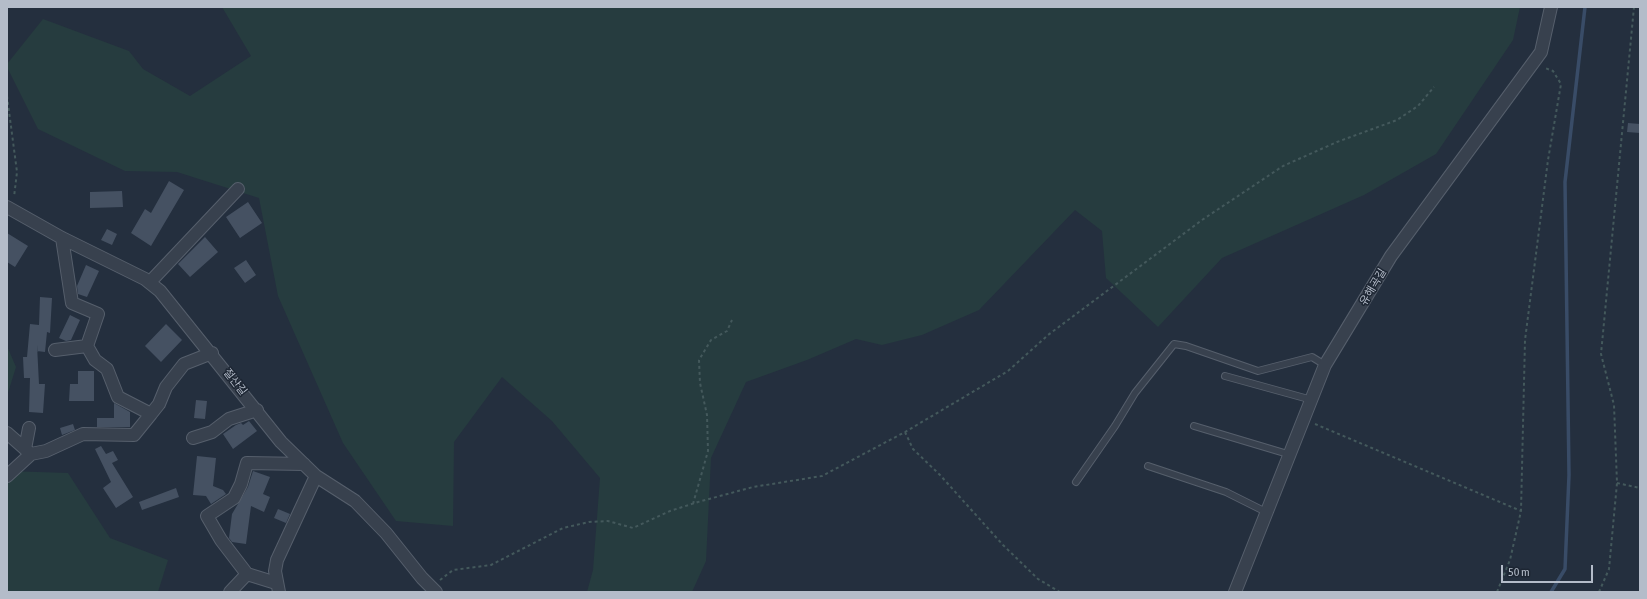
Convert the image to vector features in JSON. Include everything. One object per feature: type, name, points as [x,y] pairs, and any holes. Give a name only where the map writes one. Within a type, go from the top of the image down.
[{"type":"street","name":"유해곡길","points":[[1236,592],[1325,365],[1391,256],[1541,52],[1552,7]]},
{"type":"street","points":[[150,282],[238,189]]},
{"type":"street","name":"절산길","points":[[10,208],[62,238],[150,282],[171,302],[281,442],[316,476],[355,501],[386,533],[422,578],[434,590]]},
{"type":"street","points":[[62,238],[72,303],[98,314],[87,346],[95,360],[106,369],[118,397],[151,414]]},
{"type":"street","points":[[55,350],[87,346]]},
{"type":"street","points":[[7,433],[28,452],[46,451],[83,434],[134,435],[159,404],[166,387],[184,364],[212,353]]},
{"type":"street","points":[[193,438],[212,432],[228,419],[257,410]]},
{"type":"street","points":[[7,476],[28,452],[29,428]]},
{"type":"street","points":[[304,464],[247,463],[241,484],[234,498],[207,516],[221,540],[247,574],[277,588],[276,560],[316,476]]},
{"type":"street","points":[[230,592],[247,574]]},
{"type":"lane","points":[[1076,482],[1116,426],[1135,393],[1174,344],[1186,346],[1258,371],[1312,357],[1325,365]]},
{"type":"lane","points":[[1225,376],[1312,400]]},
{"type":"lane","points":[[1194,426],[1291,455]]},
{"type":"lane","points":[[1148,466],[1226,492],[1268,513]]},
{"type":"path","points":[[1599,592],[1609,569],[1617,482],[1614,405],[1601,354],[1634,7]]},
{"type":"path","points":[[1497,592],[1510,560],[1521,511],[1525,340],[1548,160],[1561,84],[1553,71],[1533,63]]},
{"type":"path","points":[[434,590],[453,570],[491,565],[563,528],[589,522],[608,521],[633,528],[670,511],[753,487],[822,476],[905,432],[1008,371],[1048,336],[1202,220],[1283,166],[1337,142],[1397,120],[1418,106],[1434,86]]},
{"type":"path","points":[[7,96],[17,172],[10,208]]},
{"type":"path","points":[[693,504],[708,451],[707,415],[700,383],[699,360],[711,340],[728,331],[732,320]]},
{"type":"path","points":[[1304,420],[1521,511]]},
{"type":"path","points":[[905,432],[914,449],[940,475],[1002,545],[1038,579],[1060,592]]},
{"type":"path","points":[[1617,482],[1640,488]]},
{"type":"green space","points":[[222,7],[1520,7],[1513,40],[1436,154],[1364,195],[1222,258],[1158,327],[1106,278],[1102,231],[1075,210],[979,310],[922,335],[882,345],[856,339],[807,360],[746,382],[711,458],[706,561],[692,592],[587,592],[593,570],[600,478],[552,421],[502,377],[454,442],[453,526],[396,521],[343,443],[278,296],[259,198],[177,172],[125,171],[38,129],[7,67],[7,64],[43,19],[129,51],[143,69],[190,96],[251,56]]},
{"type":"green space","points":[[7,346],[16,367],[7,396]]},
{"type":"green space","points":[[7,471],[68,473],[110,538],[168,560],[158,592],[7,592]]},
{"type":"building","points":[[1628,123],[1640,124],[1640,133],[1627,132]]},
{"type":"building","points":[[169,181],[184,190],[151,246],[131,233],[145,209],[151,213]]},
{"type":"building","points":[[122,191],[123,207],[90,208],[90,192]]},
{"type":"building","points":[[248,202],[262,223],[240,238],[226,217]]},
{"type":"building","points":[[107,229],[117,234],[112,245],[101,240]]},
{"type":"building","points":[[7,233],[28,246],[15,267],[7,262]]},
{"type":"building","points":[[205,237],[218,252],[190,277],[178,264]]},
{"type":"building","points":[[246,260],[256,275],[245,283],[234,268]]},
{"type":"building","points":[[86,265],[99,271],[87,297],[78,294],[77,286]]},
{"type":"building","points":[[40,297],[52,298],[50,333],[47,332],[45,352],[37,351],[39,384],[45,384],[43,413],[29,412],[30,378],[24,378],[23,357],[27,357],[30,324],[39,325]]},
{"type":"building","points":[[70,315],[80,320],[71,340],[66,341],[59,338]]},
{"type":"building","points":[[166,324],[182,340],[161,362],[145,346]]},
{"type":"building","points":[[78,371],[94,371],[94,401],[69,401],[70,384],[78,384]]},
{"type":"building","points":[[196,400],[207,401],[205,419],[194,418]]},
{"type":"building","points":[[114,403],[130,412],[130,427],[97,427],[97,418],[114,418]]},
{"type":"building","points":[[249,421],[257,431],[233,449],[223,434],[236,425],[241,423],[243,425]]},
{"type":"building","points":[[73,424],[75,430],[62,435],[60,428]]},
{"type":"building","points":[[101,446],[106,454],[113,451],[118,460],[112,463],[133,497],[116,508],[103,488],[111,482],[95,449]]},
{"type":"building","points":[[197,456],[216,458],[213,486],[223,490],[226,494],[211,504],[206,496],[193,495]]},
{"type":"building","points":[[253,471],[270,477],[263,494],[270,497],[264,512],[251,506],[246,544],[232,542],[229,538],[232,514],[248,487]]},
{"type":"building","points":[[176,488],[179,497],[142,510],[139,502]]},
{"type":"building","points":[[278,509],[290,514],[286,523],[274,518]]},
{"type":"waterway","points":[[1551,592],[1565,569],[1569,475],[1565,182],[1585,7]]}]
